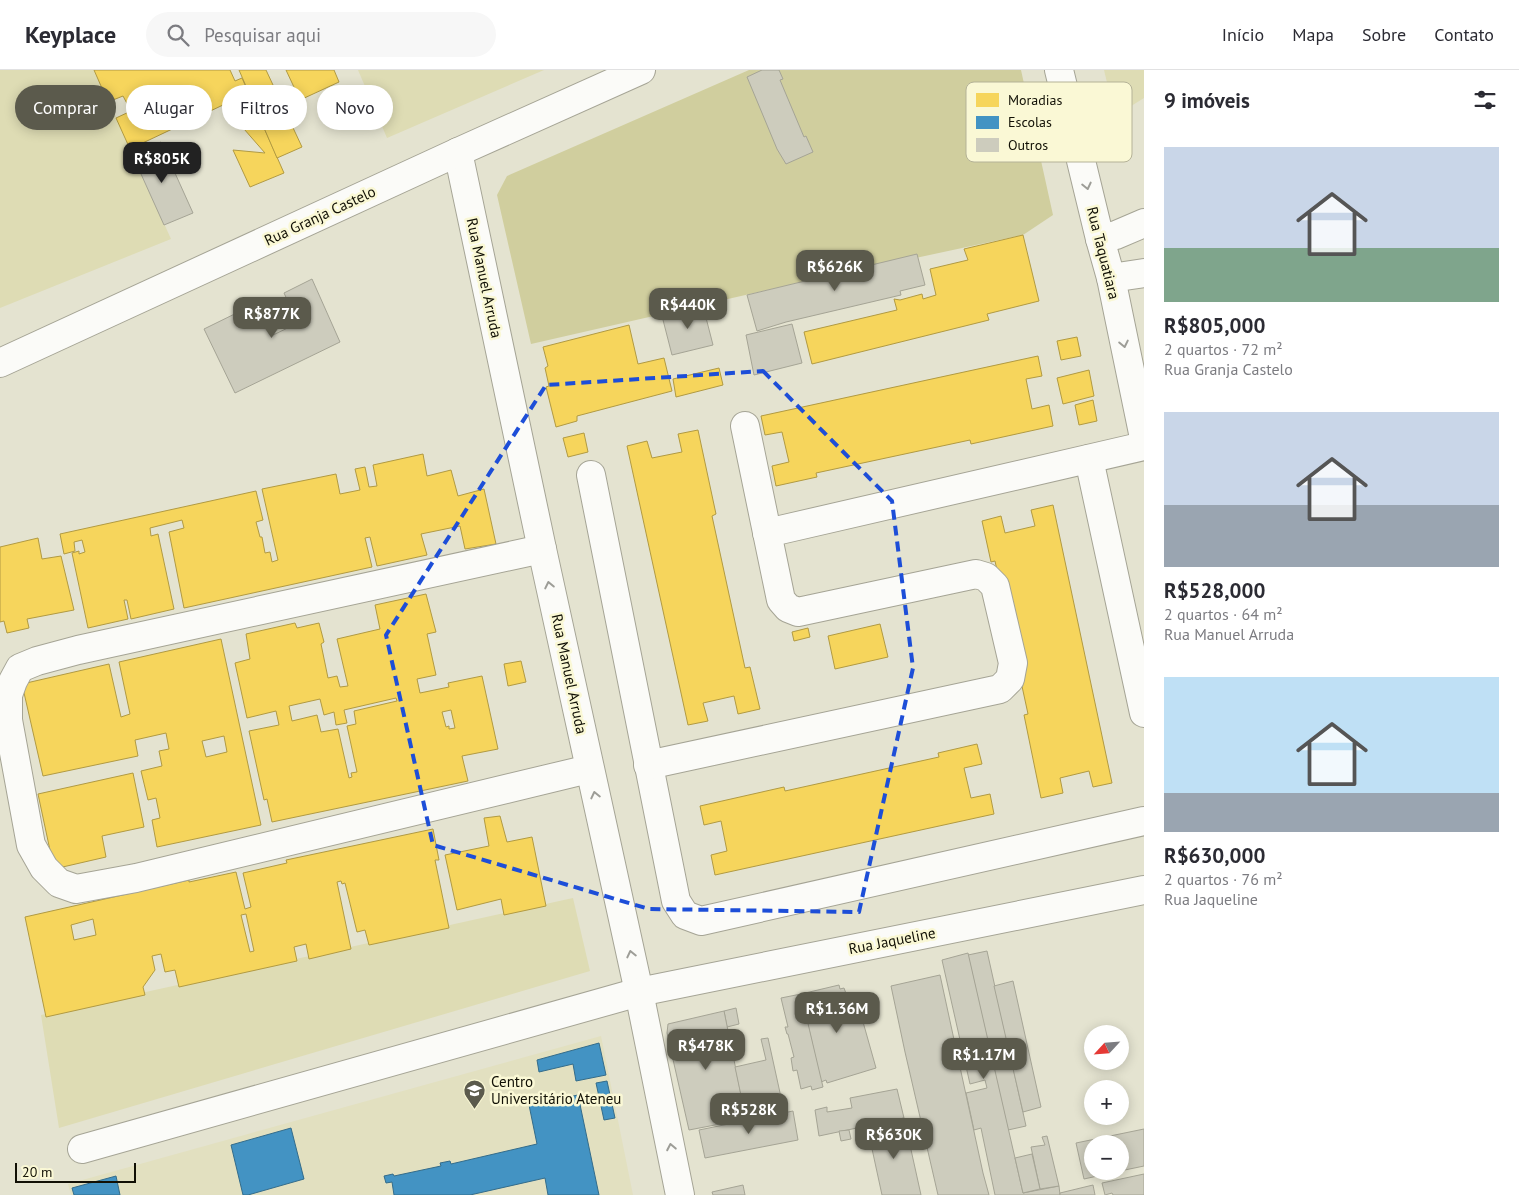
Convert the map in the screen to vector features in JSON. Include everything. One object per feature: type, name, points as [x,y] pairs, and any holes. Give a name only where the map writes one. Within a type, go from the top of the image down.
[{"type":"street","name":"Rua Granja Castelo","points":[[0,363],[641,70]]},
{"type":"street","name":"Rua Manuel Arruda","points":[[458,152],[589,769],[639,992],[680,1195]]},
{"type":"street","name":"Rua Taquatiara","points":[[1081,162],[1110,278],[1144,438]]},
{"type":"street","points":[[1100,239],[1116,235],[1144,223]]},
{"type":"street","points":[[1110,278],[1144,273]]},
{"type":"street","points":[[648,765],[1000,689],[1010,679],[1013,663],[995,586],[986,577],[976,574],[798,612],[788,608],[781,600],[745,426]]},
{"type":"street","points":[[766,533],[1144,446]]},
{"type":"street","points":[[1089,459],[1144,713]]},
{"type":"street","points":[[591,475],[676,901],[686,915],[701,922],[1144,821]]},
{"type":"street","points":[[542,549],[78,650],[37,661],[20,668],[12,681],[8,696],[8,720],[31,845],[44,868],[59,884],[76,889],[146,876],[589,769]]},
{"type":"street","name":"Rua Jaqueline","points":[[82,1149],[639,992],[1144,890]]},
{"type":"highlighted area","points":[[763,371],[892,501],[913,668],[859,912],[649,909],[433,845],[386,635],[546,385]]},
{"type":"shaded area","points":[[0,70],[95,70],[102,85],[15,85],[15,130],[116,130],[116,117],[171,239],[0,308]]},
{"type":"shaded area","points":[[358,70],[544,70],[387,138],[384,130],[393,130],[393,85],[364,85]]},
{"type":"shaded area","points":[[749,70],[1021,70],[1024,82],[966,82],[966,162],[1041,162],[1053,215],[1023,235],[794,284],[531,344],[497,195],[507,176]]},
{"type":"shaded area","points":[[1104,70],[1144,70],[1144,98],[1132,105],[1132,82],[1107,82]]},
{"type":"shaded area","points":[[573,898],[590,971],[59,1128],[41,1015]]},
{"type":"shaded area","name":"Centro Universitário Ateneu","points":[[601,1036],[633,1195],[71,1195],[68,1184]]},
{"type":"building: Moradias","points":[[94,70],[230,70],[235,81],[242,78],[245,85],[222,85],[222,105],[212,110],[212,85],[126,85],[126,102],[123,96],[116,99],[116,85],[101,85]]},
{"type":"building: Moradias","points":[[239,70],[266,70],[273,85],[245,85]]},
{"type":"building: Moradias","points":[[286,70],[334,70],[339,82],[332,85],[317,85],[317,92],[307,97],[307,85],[293,85]]},
{"type":"building: Moradias","points":[[126,113],[126,130],[170,130],[130,149],[116,118]]},
{"type":"building: Moradias","points":[[245,130],[265,130],[284,173],[250,187],[233,150],[265,153]]},
{"type":"building: Moradias","points":[[265,130],[294,130],[302,147],[277,158]]},
{"type":"building: Moradias","points":[[1023,235],[1039,301],[987,314],[989,320],[812,364],[804,332],[897,310],[894,299],[900,300],[922,294],[923,299],[936,295],[930,269],[968,260],[964,249]]},
{"type":"building: Moradias","points":[[629,325],[638,364],[664,358],[672,391],[577,416],[577,421],[556,427],[546,387],[549,386],[545,368],[548,366],[543,347]]},
{"type":"building: Moradias","points":[[1077,337],[1081,356],[1061,360],[1057,341]]},
{"type":"building: Moradias","points":[[1038,356],[1042,376],[1026,379],[1032,409],[1049,405],[1053,426],[971,444],[970,440],[816,473],[817,477],[776,486],[772,466],[789,462],[782,432],[765,435],[761,416]]},
{"type":"building: Moradias","points":[[719,368],[723,385],[676,397],[673,379]]},
{"type":"building: Moradias","points":[[1089,370],[1094,396],[1063,404],[1057,378]]},
{"type":"building: Moradias","points":[[1093,400],[1097,421],[1079,425],[1075,405]]},
{"type":"building: Moradias","points":[[698,430],[716,514],[712,516],[745,668],[750,667],[760,709],[738,714],[734,696],[703,703],[708,721],[688,725],[627,446],[647,441],[652,458],[682,452],[678,434]]},
{"type":"building: Moradias","points":[[584,433],[588,452],[568,457],[563,438]]},
{"type":"building: Moradias","points":[[423,454],[427,476],[451,470],[458,496],[484,489],[496,544],[465,549],[460,526],[421,534],[427,555],[377,566],[370,537],[365,538],[372,567],[184,608],[169,532],[184,528],[182,520],[150,528],[151,536],[158,534],[174,609],[131,619],[127,600],[124,600],[128,619],[88,628],[72,553],[79,551],[79,554],[85,552],[82,540],[74,542],[75,551],[64,554],[60,534],[256,491],[263,520],[256,522],[260,537],[262,537],[265,553],[270,552],[272,562],[278,560],[262,489],[336,474],[340,494],[360,490],[355,469],[365,467],[369,487],[377,486],[373,465]]},
{"type":"building: Moradias","points":[[1053,505],[1112,783],[1093,787],[1089,771],[1060,778],[1063,793],[1041,798],[1024,715],[1028,714],[995,561],[991,562],[982,521],[1001,516],[1005,533],[1035,526],[1031,510]]},
{"type":"building: Moradias","points":[[38,538],[42,559],[61,556],[74,610],[27,619],[29,628],[7,633],[4,621],[0,622],[0,547]]},
{"type":"building: Moradias","points":[[426,594],[436,632],[427,634],[436,675],[417,679],[420,693],[449,687],[448,683],[482,676],[498,749],[462,756],[468,781],[272,822],[267,799],[264,800],[249,731],[279,725],[276,711],[247,718],[235,663],[250,659],[246,634],[295,623],[297,628],[319,623],[324,642],[321,644],[328,678],[337,676],[340,687],[348,686],[337,639],[380,629],[375,605]],"holes":[[[396,698],[397,701],[354,711],[356,724],[347,726],[357,772],[351,773],[352,777],[349,778],[338,729],[321,732],[317,715],[292,721],[289,706],[320,699],[324,715],[334,712],[336,725],[347,723],[344,710]],[[451,710],[455,728],[449,729],[449,726],[446,727],[442,712]]]},
{"type":"building: Moradias","points":[[880,624],[888,657],[835,669],[828,636]]},
{"type":"building: Moradias","points":[[808,628],[810,637],[794,641],[792,632]]},
{"type":"building: Moradias","points":[[221,639],[261,825],[157,847],[152,820],[160,818],[156,798],[148,800],[141,771],[162,766],[159,751],[169,749],[166,733],[135,740],[138,756],[43,776],[22,684],[109,664],[121,717],[130,714],[119,662]],"holes":[[[224,736],[227,752],[206,757],[202,741]]]},
{"type":"building: Moradias","points":[[521,661],[526,682],[508,686],[504,664]]},
{"type":"building: Moradias","points":[[977,744],[982,764],[964,768],[971,798],[990,794],[994,814],[715,875],[711,855],[727,851],[721,821],[704,825],[700,806],[784,787],[785,791],[939,757],[938,753]]},
{"type":"building: Moradias","points":[[133,773],[144,827],[102,836],[106,857],[54,869],[38,794]]},
{"type":"building: Moradias","points":[[500,816],[507,842],[532,837],[546,906],[504,915],[501,899],[457,910],[445,855],[489,846],[484,818]]},
{"type":"building: Moradias","points":[[433,829],[439,860],[435,860],[449,928],[369,945],[365,930],[357,932],[345,883],[342,884],[341,881],[337,882],[351,949],[309,959],[306,944],[294,947],[297,961],[179,987],[175,970],[165,972],[161,954],[152,956],[155,970],[143,987],[145,995],[46,1017],[25,917],[189,880],[189,882],[236,872],[245,909],[251,907],[243,873],[287,863],[286,860]],"holes":[[[246,914],[254,951],[250,952],[241,915]],[[93,919],[96,935],[74,940],[71,925]]]},
{"type":"building: Escolas","points":[[599,1043],[606,1075],[576,1081],[573,1064],[539,1072],[537,1060]]},
{"type":"building: Escolas","points":[[607,1081],[615,1118],[604,1120],[596,1083]]},
{"type":"building: Escolas","points":[[578,1095],[599,1195],[548,1195],[545,1178],[470,1195],[394,1195],[392,1182],[386,1183],[384,1176],[393,1174],[394,1176],[441,1166],[440,1163],[450,1161],[451,1164],[537,1144],[529,1105]]},
{"type":"building: Escolas","points":[[291,1128],[304,1179],[243,1195],[231,1145]]},
{"type":"building: Escolas","points":[[116,1176],[120,1195],[74,1195],[72,1188]]},
{"type":"building: Outros","points":[[762,70],[779,70],[783,79],[780,80],[804,137],[806,136],[813,152],[786,164],[777,149],[747,77]]},
{"type":"building: Outros","points":[[161,142],[193,213],[164,225],[132,154]]},
{"type":"building: Outros","points":[[917,254],[925,285],[900,291],[901,295],[786,322],[757,331],[747,295]]},
{"type":"building: Outros","points":[[312,279],[340,342],[235,393],[204,329],[255,304],[271,336],[298,323],[284,293]]},
{"type":"building: Outros","points":[[703,306],[713,345],[672,355],[662,316]]},
{"type":"building: Outros","points":[[792,324],[802,363],[754,375],[746,335]]},
{"type":"building: Outros","points":[[987,951],[1026,1126],[1008,1130],[968,955]]},
{"type":"building: Outros","points":[[968,953],[1023,1193],[1059,1186],[1060,1195],[995,1195],[981,1128],[974,1130],[966,1093],[987,1088],[985,1080],[970,1084],[942,960]]},
{"type":"building: Outros","points":[[940,975],[989,1195],[938,1195],[905,1052],[891,986]]},
{"type":"building: Outros","points":[[1013,981],[1041,1107],[1023,1112],[994,986]]},
{"type":"building: Outros","points":[[839,985],[840,989],[844,988],[848,999],[856,997],[876,1068],[827,1083],[826,1080],[821,1082],[801,994]]},
{"type":"building: Outros","points":[[801,994],[823,1087],[812,1090],[811,1086],[801,1089],[797,1070],[793,1071],[791,1058],[794,1057],[785,1027],[788,1027],[781,998]]},
{"type":"building: Outros","points":[[736,1008],[739,1024],[727,1027],[724,1011]]},
{"type":"building: Outros","points":[[724,1011],[746,1119],[689,1130],[667,1033],[668,1024]]},
{"type":"building: Outros","points":[[768,1038],[784,1111],[746,1119],[735,1067],[766,1060],[761,1039]]},
{"type":"building: Outros","points":[[897,1089],[904,1118],[819,1136],[815,1110],[827,1107],[827,1112],[852,1108],[850,1098]]},
{"type":"building: Outros","points":[[793,1111],[798,1140],[705,1158],[699,1130]]},
{"type":"building: Outros","points":[[904,1118],[921,1195],[882,1195],[866,1126],[880,1123],[882,1133],[893,1130],[891,1121]]},
{"type":"building: Outros","points":[[1144,1129],[1144,1166],[1129,1169],[1129,1135],[1115,1135]]},
{"type":"building: Outros","points":[[849,1130],[851,1139],[841,1141],[839,1131]]},
{"type":"building: Outros","points":[[1047,1136],[1059,1186],[1040,1189],[1031,1147],[1045,1145],[1042,1137]]},
{"type":"building: Outros","points":[[1084,1141],[1084,1179],[1076,1143]]},
{"type":"building: Outros","points":[[1032,1154],[1040,1189],[1023,1193],[1015,1158]]},
{"type":"building: Outros","points":[[1144,1174],[1144,1195],[1113,1195],[1112,1193],[1105,1195],[1102,1183],[1129,1180],[1129,1177]]},
{"type":"building: Outros","points":[[743,1185],[745,1195],[713,1195],[712,1192]]},
{"type":"building: Outros","points":[[1093,1185],[1095,1195],[1060,1195],[1060,1193]]},
{"type":"place","name":"Centro Universitário Ateneu","points":[[475,1110]]}]
